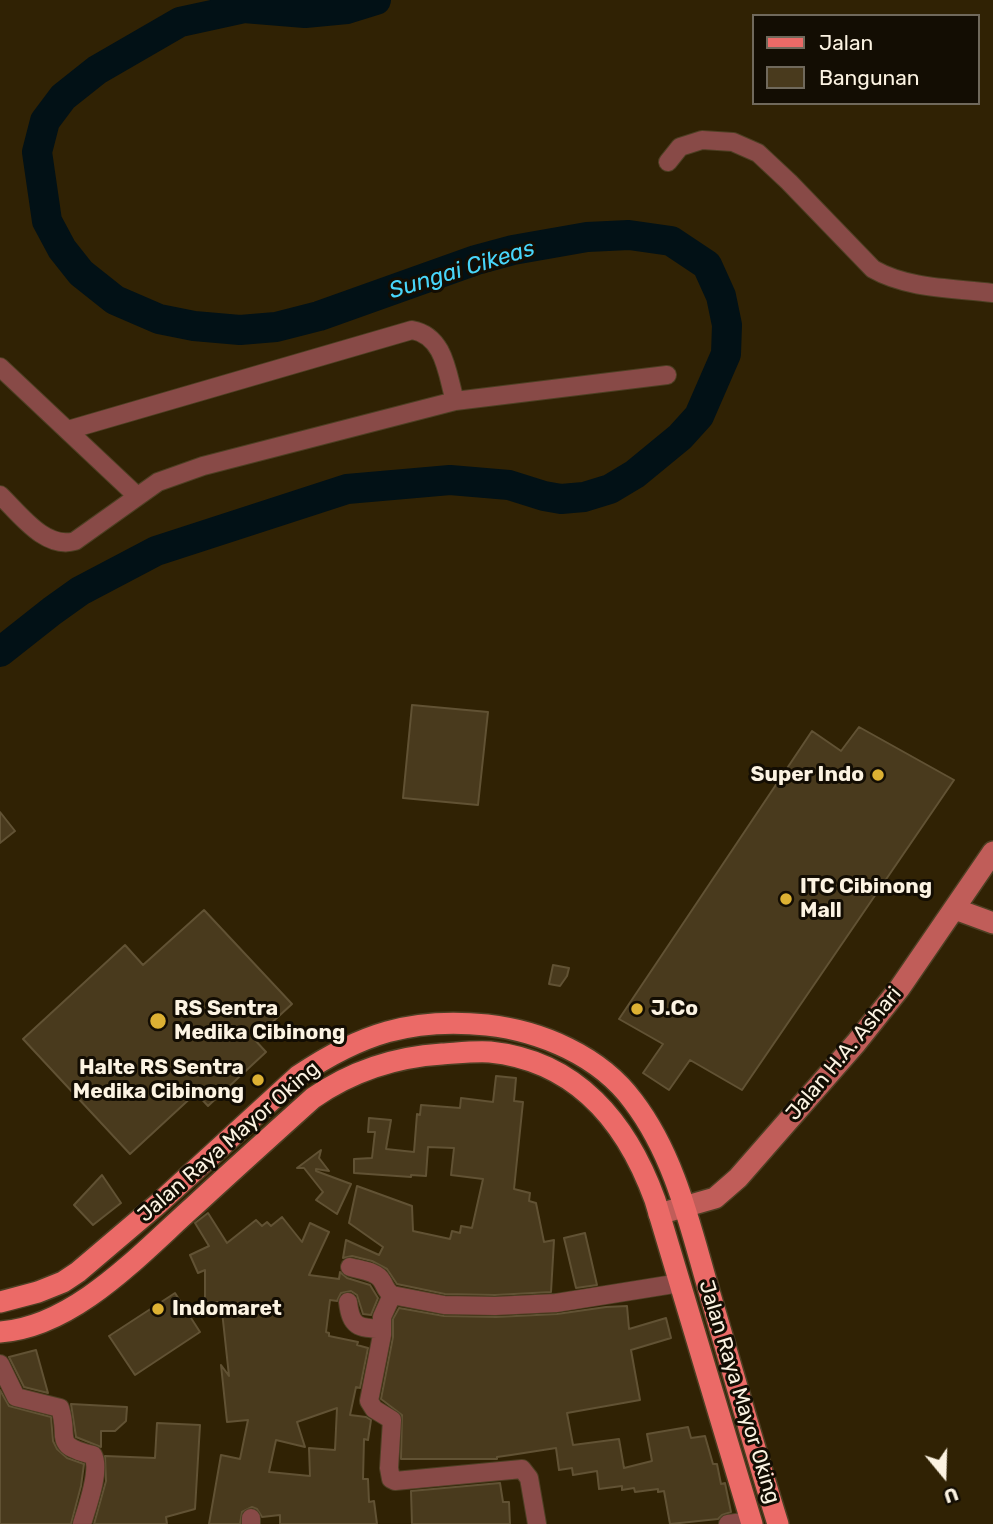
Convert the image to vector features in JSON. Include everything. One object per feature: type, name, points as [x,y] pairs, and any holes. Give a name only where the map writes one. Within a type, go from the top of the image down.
[{"type":"main road","name":"Jalan Raya Mayor Oking","points":[[0,1302],[38,1292],[63,1282],[78,1272],[158,1204],[298,1076],[320,1061],[361,1040],[425,1023],[467,1023],[502,1027],[544,1038],[585,1057],[616,1082],[647,1121],[671,1169],[778,1524]]},
{"type":"main road","name":"Jalan Raya Mayor Oking","points":[[0,1332],[41,1322],[78,1304],[128,1265],[313,1098],[332,1085],[383,1062],[427,1055],[489,1052],[536,1063],[568,1079],[603,1108],[628,1140],[643,1167],[751,1522]]},
{"type":"street","points":[[668,162],[680,147],[702,140],[733,142],[758,153],[873,269],[907,283],[993,293]]},
{"type":"street","points":[[68,430],[412,330],[426,334],[439,347],[455,401]]},
{"type":"street","points":[[0,367],[136,495]]},
{"type":"street","points":[[0,495],[37,530],[56,542],[66,544],[75,541],[136,495],[158,482],[203,466],[455,401],[667,375]]},
{"type":"street","name":"Jalan H.A. Ashari","points":[[659,1214],[715,1198],[738,1178],[856,1043],[899,989],[993,852]]},
{"type":"street","points":[[955,909],[993,923]]},
{"type":"street","points":[[350,1267],[377,1275],[392,1295],[444,1305],[531,1304],[596,1298],[680,1283]]},
{"type":"street","points":[[392,1295],[382,1317],[369,1401],[374,1409],[391,1420],[391,1479],[395,1481],[522,1469],[529,1478],[537,1524]]},
{"type":"street","points":[[348,1302],[350,1319],[356,1325],[382,1329]]},
{"type":"street","points":[[0,1364],[16,1397],[60,1408],[65,1442],[69,1448],[93,1455],[96,1459],[82,1524]]},
{"type":"street","points":[[728,1524],[751,1522]]},
{"type":"building","points":[[412,705],[488,712],[478,805],[403,798]]},
{"type":"building","name":"ITC Cibinong Mall","points":[[859,727],[954,780],[742,1090],[690,1060],[669,1090],[643,1073],[663,1044],[619,1019],[812,731],[841,751]]},
{"type":"building","points":[[0,812],[15,831],[0,843]]},
{"type":"building","name":"RS Sentra Medika Cibinong","points":[[204,910],[292,1004],[254,1039],[266,1052],[208,1106],[196,1093],[130,1154],[23,1039],[125,945],[143,965]]},
{"type":"building","points":[[553,965],[569,968],[560,986],[549,984]]},
{"type":"building","points":[[496,1076],[516,1078],[514,1101],[523,1102],[514,1189],[530,1193],[529,1201],[536,1203],[544,1242],[554,1240],[551,1292],[445,1294],[397,1284],[387,1269],[372,1261],[352,1256],[343,1258],[346,1240],[379,1255],[383,1247],[349,1223],[357,1186],[412,1206],[413,1231],[450,1239],[452,1231],[460,1233],[461,1226],[472,1228],[483,1179],[451,1175],[454,1148],[428,1147],[426,1176],[354,1173],[354,1159],[372,1158],[375,1132],[368,1132],[369,1118],[391,1120],[386,1149],[414,1152],[417,1114],[420,1115],[421,1105],[460,1108],[461,1098],[493,1102]]},
{"type":"building","points":[[321,1150],[319,1158],[329,1171],[316,1171],[351,1184],[337,1214],[316,1200],[323,1192],[304,1168],[297,1168]]},
{"type":"building","points":[[102,1175],[121,1203],[93,1225],[74,1205]]},
{"type":"building","points":[[208,1213],[227,1243],[256,1220],[262,1226],[267,1222],[271,1226],[282,1217],[302,1242],[310,1223],[329,1232],[309,1275],[339,1279],[340,1272],[347,1278],[370,1285],[378,1298],[371,1315],[363,1314],[357,1295],[351,1291],[341,1293],[337,1301],[330,1300],[326,1332],[329,1336],[358,1342],[357,1345],[368,1348],[360,1388],[356,1387],[350,1415],[371,1420],[368,1440],[364,1439],[363,1479],[368,1479],[369,1502],[374,1501],[377,1524],[280,1524],[280,1515],[262,1517],[257,1509],[252,1507],[242,1512],[240,1524],[209,1524],[221,1455],[240,1459],[248,1420],[227,1422],[221,1365],[229,1376],[221,1302],[205,1302],[205,1270],[198,1273],[190,1255],[209,1246],[195,1223]],"holes":[[[337,1408],[335,1450],[309,1448],[310,1476],[269,1472],[276,1440],[305,1447],[297,1422]]]},
{"type":"building","points":[[585,1233],[597,1285],[576,1288],[564,1238]]},
{"type":"building","points":[[175,1293],[200,1332],[135,1375],[109,1336]]},
{"type":"building","points":[[627,1306],[629,1329],[666,1318],[671,1338],[631,1350],[640,1400],[567,1413],[573,1445],[619,1439],[624,1468],[652,1461],[647,1434],[688,1427],[691,1438],[705,1436],[713,1464],[717,1464],[721,1484],[725,1483],[731,1512],[718,1519],[670,1524],[664,1491],[658,1492],[658,1489],[635,1492],[634,1488],[622,1490],[622,1486],[599,1489],[597,1471],[573,1475],[572,1468],[559,1470],[556,1448],[497,1459],[401,1459],[402,1415],[381,1399],[393,1337],[393,1319],[399,1308],[444,1316],[496,1317],[557,1314]]},
{"type":"building","points":[[36,1350],[48,1393],[24,1387],[9,1357]]},
{"type":"building","points":[[0,1390],[9,1406],[51,1417],[53,1441],[57,1449],[67,1458],[84,1464],[71,1524],[0,1524]]},
{"type":"building","points":[[71,1404],[127,1407],[126,1421],[115,1431],[101,1431],[101,1447],[76,1437]]},
{"type":"building","points":[[157,1423],[200,1425],[195,1509],[166,1517],[167,1524],[94,1524],[106,1481],[105,1456],[155,1458]]},
{"type":"building","points":[[500,1483],[503,1502],[509,1502],[510,1524],[412,1524],[411,1491]]},
{"type":"waterway","name":"Sungai Cikeas","points":[[0,652],[80,591],[156,551],[347,489],[450,480],[509,485],[561,499],[584,497],[610,489],[635,474],[680,437],[699,416],[726,354],[727,325],[721,296],[707,265],[671,241],[629,235],[587,237],[513,250],[476,260],[319,316],[276,327],[240,330],[194,326],[159,319],[115,300],[81,273],[62,249],[47,221],[37,152],[45,121],[63,97],[97,70],[180,22],[244,8],[305,13],[347,9],[376,0]]},
{"type":"place","name":"Super Indo","points":[[878,775]]},
{"type":"place","name":"ITC Cibinong Mall","points":[[786,899]]},
{"type":"place","name":"J.Co","points":[[637,1009]]},
{"type":"place","name":"RS Sentra Medika Cibinong","points":[[158,1021]]},
{"type":"place","name":"Halte RS Sentra Medika Cibinong","points":[[258,1080]]},
{"type":"place","name":"Indomaret","points":[[158,1309]]}]
